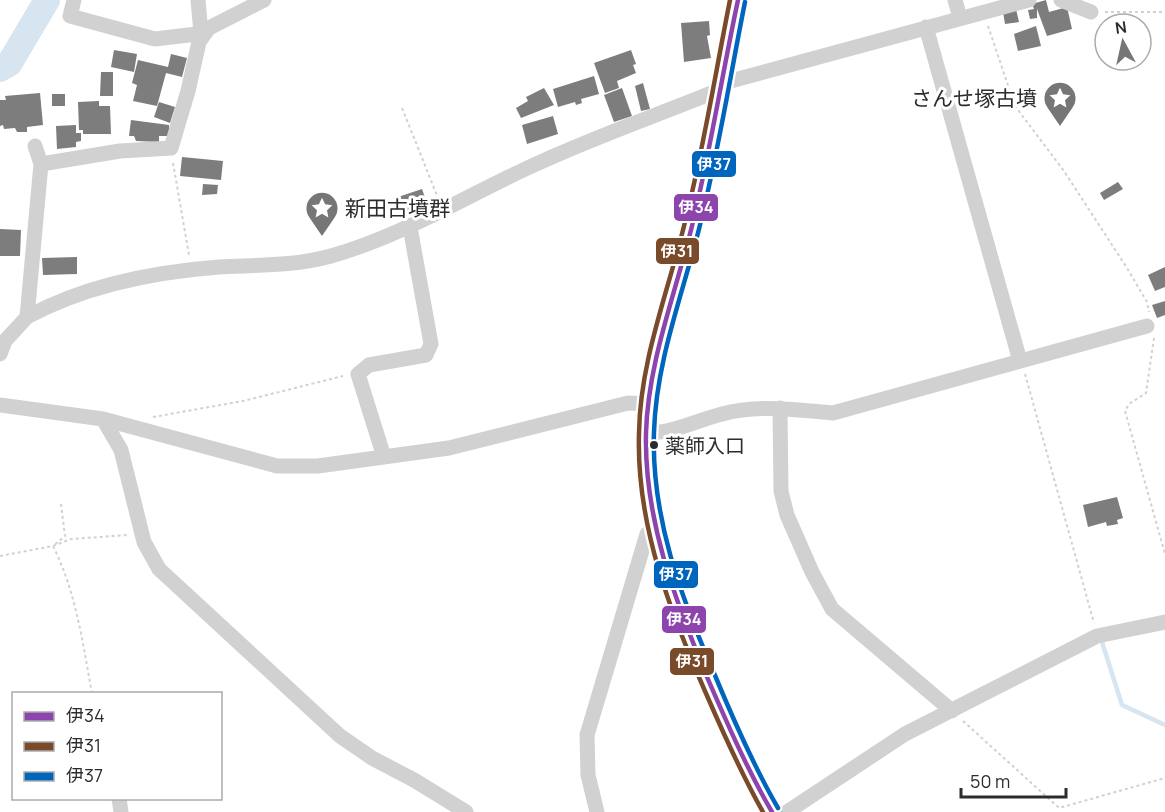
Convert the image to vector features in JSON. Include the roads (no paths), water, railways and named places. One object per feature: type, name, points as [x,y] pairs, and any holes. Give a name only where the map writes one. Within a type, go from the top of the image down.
[{"type":"main road","points":[[738,0],[692,226],[657,348],[648,404],[647,481],[655,530],[676,604],[743,761],[772,812]]},
{"type":"street","points":[[74,0],[70,16],[155,39],[203,33]]},
{"type":"street","points":[[198,0],[203,33]]},
{"type":"street","points":[[41,164],[120,151],[171,148],[203,33],[264,0]]},
{"type":"street","points":[[955,0],[960,18]]},
{"type":"street","points":[[0,354],[14,329],[27,317],[46,307],[111,284],[192,269],[312,261],[410,227],[534,165],[719,90],[727,82],[1029,0]]},
{"type":"street","points":[[1061,0],[1091,12]]},
{"type":"street","points":[[926,27],[1020,361]]},
{"type":"street","points":[[27,317],[41,164],[35,146]]},
{"type":"street","points":[[384,457],[358,374],[369,365],[426,355],[431,344],[410,227]]},
{"type":"street","points":[[646,434],[663,434],[684,429],[723,413],[780,408],[833,414],[1148,326]]},
{"type":"street","points":[[0,405],[103,419],[277,466],[318,466],[449,448],[628,403],[648,404]]},
{"type":"street","points":[[780,408],[781,491],[787,515],[832,609],[952,711]]},
{"type":"street","points":[[103,419],[121,450],[142,534],[159,569],[340,736],[372,758],[414,780],[466,812]]},
{"type":"street","points":[[597,812],[588,775],[587,735],[647,536],[655,530]]},
{"type":"street","points":[[787,812],[905,734],[1097,636],[1165,622]]},
{"type":"waterway","points":[[0,69],[9,64],[47,0]]},
{"type":"waterway","points":[[1102,642],[1122,705],[1165,725]]},
{"type":"place","name":"さんせ塚古墳","points":[[1060,127]]},
{"type":"place","name":"新田古墳群","points":[[322,237]]},
{"type":"place","name":"薬師入口","points":[[654,445]]}]
